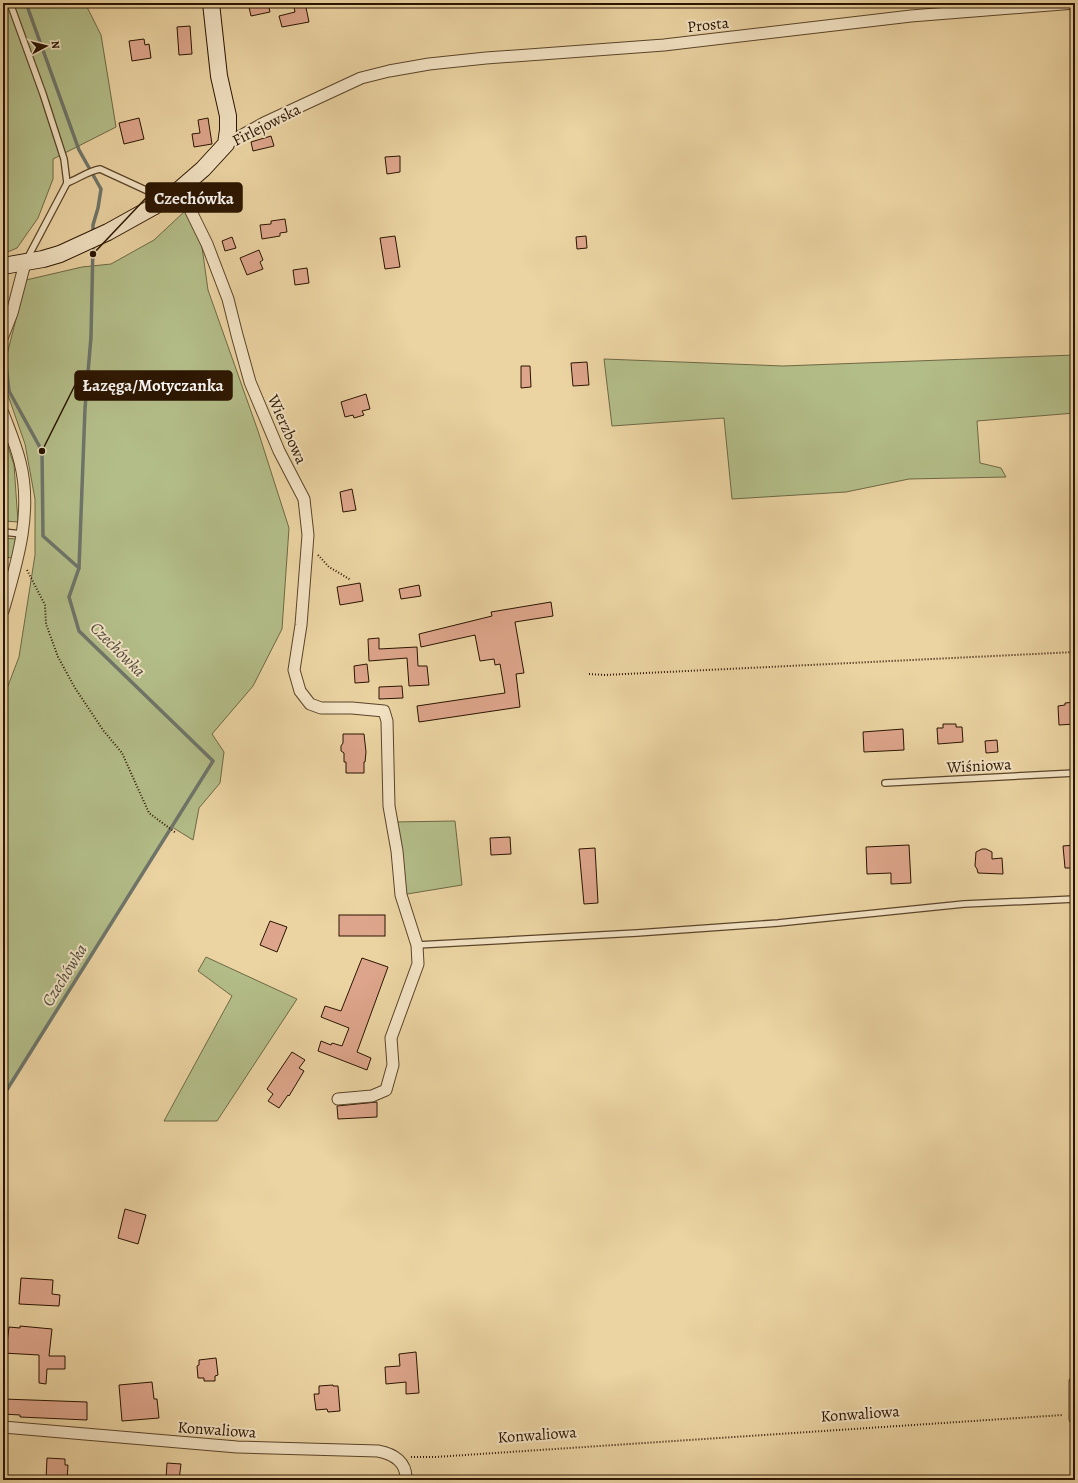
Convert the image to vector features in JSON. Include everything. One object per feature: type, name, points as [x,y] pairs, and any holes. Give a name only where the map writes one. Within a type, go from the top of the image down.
[{"type":"street","points":[[211,3],[219,76],[228,116],[226,144]]},
{"type":"street","name":"Prosta","points":[[486,58],[664,45],[911,16],[1075,3]]},
{"type":"street","name":"Firlejowska","points":[[3,266],[60,254],[108,232],[153,207],[180,189],[203,169],[226,144],[264,123],[361,78],[402,69],[486,58]]},
{"type":"street","name":"Wierzbowa","points":[[180,189],[206,244],[228,299],[250,382],[279,451],[304,498],[308,535],[301,625],[294,670],[300,691],[310,704],[321,708],[352,708],[384,711],[387,721],[389,806],[397,851],[401,895],[417,945]]},
{"type":"street","points":[[3,336],[12,313],[25,262]]},
{"type":"street","points":[[3,413],[20,462],[23,477],[25,505],[23,534],[19,555],[3,611]]},
{"type":"street","points":[[338,1099],[372,1096],[386,1090],[393,1065],[391,1038],[418,964],[417,945]]},
{"type":"street","points":[[1074,1417],[1075,1382]]},
{"type":"street","name":"Konwaliowa","points":[[3,1427],[237,1447],[378,1451],[396,1457]]},
{"type":"street","points":[[396,1457],[403,1464],[406,1480]]},
{"type":"lane","points":[[10,3],[43,94],[64,159],[67,182],[25,262]]},
{"type":"lane","points":[[67,182],[94,170],[100,169],[165,199]]},
{"type":"lane","points":[[3,532],[23,534]]},
{"type":"lane","name":"Wiśniowa","points":[[885,783],[1075,773]]},
{"type":"lane","points":[[417,945],[637,933],[778,923],[964,904],[1075,899]]},
{"type":"path","points":[[308,535],[315,552],[329,567],[351,580]]},
{"type":"path","points":[[19,555],[45,605],[46,624],[58,657],[75,688],[122,753],[149,813],[176,833]]},
{"type":"path","points":[[589,674],[629,674],[1075,652]]},
{"type":"path","name":"Konwaliowa","points":[[396,1457],[435,1457],[1074,1417]]},
{"type":"green space","points":[[3,3],[85,3],[101,35],[116,127],[53,159],[53,179],[38,218],[17,248],[3,254],[3,59],[5,59],[3,48]]},
{"type":"green space","points":[[185,211],[202,247],[208,290],[258,431],[289,528],[282,629],[253,686],[212,734],[224,752],[220,783],[199,808],[193,840],[172,827],[3,1096],[3,699],[19,657],[35,555],[35,499],[25,444],[3,381],[3,370],[26,280],[82,267],[111,264],[154,240]]},
{"type":"green space","points":[[1075,355],[1075,413],[977,421],[980,463],[1001,468],[1006,477],[909,479],[846,492],[732,499],[724,418],[612,426],[604,359],[783,366]]},
{"type":"green space","points":[[3,431],[14,465],[18,522],[3,521]]},
{"type":"green space","points":[[3,538],[16,539],[13,558],[3,557]]},
{"type":"green space","points":[[455,821],[462,885],[401,895],[392,822]]},
{"type":"green space","points":[[206,957],[297,999],[217,1121],[164,1121],[232,996],[198,971]]},
{"type":"building","points":[[248,3],[268,3],[270,12],[251,16]]},
{"type":"building","points":[[293,3],[305,3],[309,22],[282,27],[279,16],[295,12]]},
{"type":"building","points":[[190,26],[192,54],[179,55],[177,27]]},
{"type":"building","points":[[144,39],[145,45],[149,44],[151,58],[132,61],[129,41]]},
{"type":"building","points":[[139,118],[144,139],[124,144],[119,123]]},
{"type":"building","points":[[208,118],[212,144],[194,147],[192,134],[200,133],[198,120]]},
{"type":"building","points":[[271,136],[274,146],[253,151],[251,142]]},
{"type":"building","points":[[400,156],[400,172],[387,174],[385,157]]},
{"type":"building","points":[[285,219],[287,232],[280,233],[280,236],[262,239],[260,225],[271,224],[271,221]]},
{"type":"building","points":[[395,236],[400,267],[385,269],[380,238]]},
{"type":"building","points":[[586,236],[587,248],[577,249],[576,237]]},
{"type":"building","points":[[232,237],[236,248],[225,251],[222,241]]},
{"type":"building","points":[[259,250],[263,260],[260,262],[263,269],[247,275],[240,258]]},
{"type":"building","points":[[307,268],[309,283],[295,285],[293,270]]},
{"type":"building","points":[[587,362],[589,385],[573,386],[571,363]]},
{"type":"building","points":[[521,366],[530,366],[531,387],[521,388]]},
{"type":"building","points":[[366,394],[370,409],[362,411],[364,415],[354,418],[353,415],[345,417],[341,402]]},
{"type":"building","points":[[352,489],[356,510],[343,512],[340,492]]},
{"type":"building","points":[[360,583],[363,601],[340,605],[337,587]]},
{"type":"building","points":[[419,585],[421,596],[401,599],[399,589]]},
{"type":"building","points":[[551,602],[553,616],[515,622],[524,673],[516,674],[520,707],[419,722],[417,706],[505,693],[500,664],[495,665],[494,659],[480,661],[475,635],[421,647],[419,634],[492,616],[491,612]]},
{"type":"building","points":[[379,638],[379,649],[417,647],[418,666],[427,666],[429,685],[409,686],[407,658],[369,661],[368,639]]},
{"type":"building","points":[[367,664],[369,682],[355,683],[354,666]]},
{"type":"building","points":[[402,686],[403,698],[379,699],[379,687]]},
{"type":"building","points":[[1075,702],[1075,724],[1059,725],[1058,706],[1065,705],[1065,703]]},
{"type":"building","points":[[943,724],[956,724],[956,727],[962,727],[963,742],[938,744],[937,728],[943,728]]},
{"type":"building","points":[[903,729],[904,750],[864,752],[863,732]]},
{"type":"building","points":[[343,734],[364,734],[366,752],[364,773],[346,773],[344,753],[341,751]]},
{"type":"building","points":[[997,740],[998,752],[986,753],[985,741]]},
{"type":"building","points":[[510,837],[511,854],[491,855],[490,838]]},
{"type":"building","points":[[909,845],[911,883],[891,884],[891,873],[867,874],[866,847]]},
{"type":"building","points":[[1075,845],[1075,868],[1065,868],[1063,846]]},
{"type":"building","points":[[595,848],[598,903],[584,904],[579,849]]},
{"type":"building","points":[[982,849],[992,852],[992,859],[1002,858],[1003,874],[978,873],[975,866],[976,852]]},
{"type":"building","points":[[339,915],[385,915],[385,936],[339,936]]},
{"type":"building","points":[[270,921],[287,927],[277,952],[260,945]]},
{"type":"building","points":[[362,958],[388,967],[357,1052],[371,1058],[367,1070],[318,1051],[321,1041],[331,1045],[332,1043],[342,1046],[349,1028],[321,1017],[325,1006],[341,1011]]},
{"type":"building","points":[[292,1052],[305,1060],[299,1068],[304,1071],[289,1096],[288,1095],[279,1108],[268,1101],[273,1094],[267,1089]]},
{"type":"building","points":[[377,1102],[377,1117],[338,1119],[337,1106]]},
{"type":"building","points":[[125,1209],[146,1215],[138,1244],[118,1238]]},
{"type":"building","points":[[21,1278],[53,1280],[52,1294],[60,1295],[59,1306],[19,1304]]},
{"type":"building","points":[[20,1326],[52,1329],[49,1356],[65,1356],[65,1369],[47,1369],[46,1384],[39,1383],[39,1355],[3,1353],[3,1342],[7,1343],[9,1327],[20,1328]]},
{"type":"building","points":[[416,1352],[419,1393],[406,1394],[406,1382],[386,1384],[385,1367],[400,1366],[399,1354]]},
{"type":"building","points":[[216,1358],[218,1375],[215,1376],[215,1381],[204,1381],[204,1378],[198,1378],[197,1366],[199,1365],[199,1360]]},
{"type":"building","points":[[152,1382],[154,1399],[157,1399],[159,1418],[122,1421],[119,1385]]},
{"type":"building","points":[[319,1386],[338,1386],[340,1411],[328,1412],[327,1409],[316,1410],[314,1394],[319,1394]]},
{"type":"building","points":[[3,1399],[87,1402],[87,1420],[20,1417],[20,1415],[3,1414]]},
{"type":"building","points":[[47,1458],[65,1459],[65,1465],[68,1465],[67,1480],[46,1480]]},
{"type":"building","points":[[167,1463],[181,1464],[179,1480],[166,1479]]},
{"type":"waterway","name":"Czechówka","points":[[26,3],[79,150],[101,189],[93,225],[93,234]]},
{"type":"waterway","name":"Czechówka","points":[[3,1096],[213,761],[79,631],[69,597],[79,568],[85,408],[91,337],[93,244]]},
{"type":"waterway","points":[[3,346],[9,391],[42,451],[43,536],[79,568]]},
{"type":"place","name":"Czechówka","points":[[93,254]]},
{"type":"place","name":"Łazęga/Motyczanka","points":[[42,451]]}]
